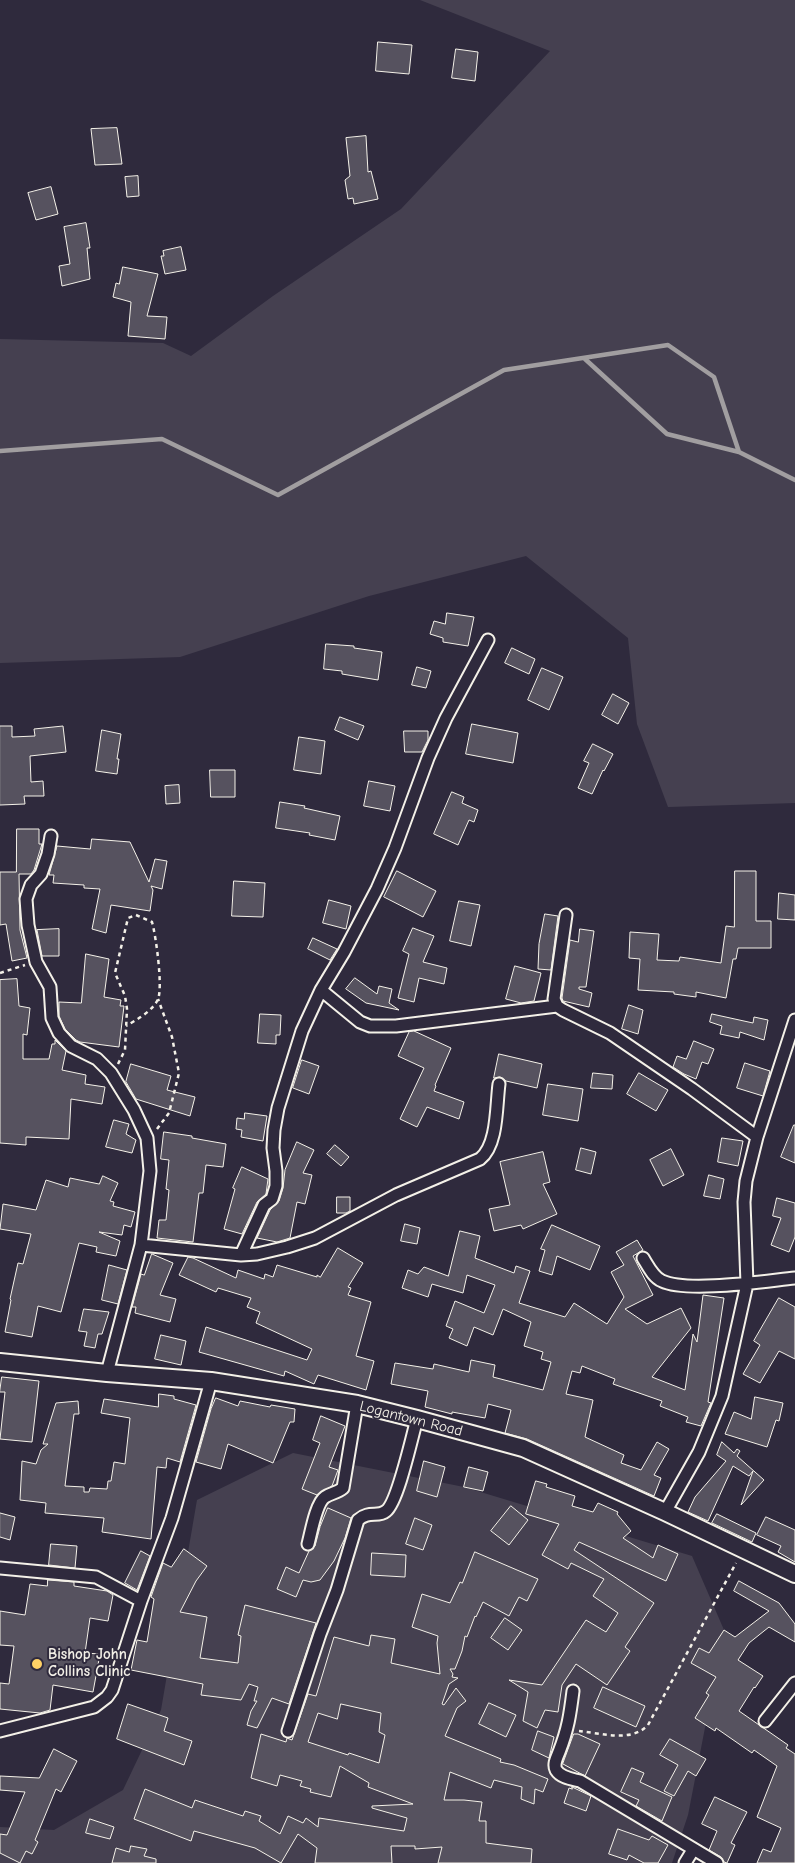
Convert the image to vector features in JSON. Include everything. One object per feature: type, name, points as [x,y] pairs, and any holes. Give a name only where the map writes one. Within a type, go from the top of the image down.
[{"type":"street","points":[[242,1255],[264,1205],[272,1199],[276,1186],[273,1148],[278,1108],[302,1031],[321,990],[344,952],[377,889],[396,848],[428,758],[446,718],[488,640]]},
{"type":"street","points":[[51,836],[48,854],[41,874],[31,885],[26,899],[28,925],[36,962],[50,987],[52,1018],[59,1033],[71,1046],[97,1059],[110,1073],[134,1110],[147,1138],[150,1171],[141,1245],[106,1373]]},
{"type":"street","points":[[566,915],[554,999],[558,1006],[610,1033],[692,1089],[757,1138]]},
{"type":"street","points":[[321,990],[360,1022],[380,1027],[558,1006]]},
{"type":"street","points":[[665,1512],[698,1452],[722,1396],[746,1284],[744,1202],[746,1181],[757,1138],[795,1020]]},
{"type":"street","points":[[141,1245],[242,1255],[257,1254],[315,1238],[396,1195],[480,1159],[487,1153],[492,1141],[499,1084]]},
{"type":"street","points":[[643,1258],[650,1270],[660,1280],[677,1286],[746,1284],[795,1278]]},
{"type":"street","name":"Logantown Road","points":[[0,1362],[211,1381],[357,1404],[417,1419],[523,1448],[665,1512],[795,1574]]},
{"type":"street","points":[[0,1731],[101,1704],[112,1690],[141,1601],[172,1518],[211,1381]]},
{"type":"street","points":[[308,1544],[319,1504],[324,1498],[343,1488],[357,1404]]},
{"type":"street","points":[[288,1731],[320,1634],[337,1590],[358,1520],[364,1514],[387,1511],[390,1506],[397,1493],[417,1419]]},
{"type":"street","points":[[0,1568],[96,1577],[141,1601]]},
{"type":"street","points":[[765,1721],[795,1683]]},
{"type":"street","points":[[573,1691],[568,1730],[555,1761],[557,1772],[564,1777],[580,1781],[717,1863]]},
{"type":"street","points":[[685,1863],[693,1850]]},
{"type":"path","points":[[110,1073],[117,1066],[125,1050],[127,1009],[125,996],[115,973],[128,918],[136,915],[145,917],[152,922],[160,980],[158,999],[172,1037],[179,1073],[170,1112],[157,1130],[147,1138]]},
{"type":"path","points":[[0,973],[36,962]]},
{"type":"path","points":[[126,1026],[143,1017],[158,999]]},
{"type":"path","points":[[568,1730],[625,1736],[643,1730],[648,1725],[744,1549]]},
{"type":"shaded area","points":[[420,0],[795,0],[795,803],[668,807],[637,724],[628,638],[526,556],[369,596],[180,657],[0,663],[0,339],[163,343],[191,356],[273,296],[401,209],[550,51]]},
{"type":"shaded area","points":[[293,1453],[464,1487],[692,1556],[724,1630],[688,1815],[672,1863],[0,1863],[0,1827],[54,1830],[123,1790],[161,1710],[197,1500]]},
{"type":"building","points":[[378,42],[412,45],[409,74],[376,71]]},
{"type":"building","points":[[456,49],[478,52],[475,81],[452,78]]},
{"type":"building","points":[[117,128],[122,164],[95,165],[91,129]]},
{"type":"building","points":[[366,136],[368,172],[371,171],[378,199],[354,204],[353,198],[348,199],[345,180],[350,176],[346,138]]},
{"type":"building","points":[[138,176],[139,196],[127,197],[125,177]]},
{"type":"building","points":[[51,187],[58,214],[36,220],[28,193]]},
{"type":"building","points":[[86,223],[90,248],[87,248],[90,279],[62,286],[59,266],[70,264],[64,227]]},
{"type":"building","points":[[181,247],[186,270],[165,274],[161,256],[164,256],[163,251]]},
{"type":"building","points":[[123,267],[158,274],[147,316],[167,317],[165,339],[128,336],[131,302],[113,297],[116,283],[119,284]]},
{"type":"building","points":[[447,613],[474,617],[468,646],[443,642],[443,638],[430,634],[434,621],[445,624]]},
{"type":"building","points":[[326,644],[354,646],[354,648],[382,652],[378,680],[342,674],[342,671],[324,669]]},
{"type":"building","points":[[512,648],[535,659],[529,674],[505,663]]},
{"type":"building","points":[[417,667],[431,671],[426,688],[412,685]]},
{"type":"building","points":[[542,668],[563,677],[549,710],[528,700]]},
{"type":"building","points":[[613,694],[629,703],[618,724],[602,715]]},
{"type":"building","points":[[340,717],[364,726],[358,740],[335,730]]},
{"type":"building","points":[[472,724],[518,733],[513,763],[466,754]]},
{"type":"building","points":[[0,726],[12,726],[12,737],[35,736],[34,729],[63,726],[66,752],[30,756],[31,782],[43,781],[44,796],[24,796],[25,804],[0,805]]},
{"type":"building","points":[[102,730],[121,734],[117,774],[96,771]]},
{"type":"building","points":[[404,731],[428,731],[428,740],[422,752],[405,752]]},
{"type":"building","points":[[299,737],[325,741],[321,774],[294,770]]},
{"type":"building","points":[[593,744],[613,754],[592,794],[578,788],[589,763],[584,761]]},
{"type":"building","points":[[210,770],[235,770],[235,797],[211,797]]},
{"type":"building","points":[[369,781],[395,786],[390,811],[364,806]]},
{"type":"building","points":[[179,785],[180,803],[166,804],[165,786]]},
{"type":"building","points":[[452,792],[464,797],[462,803],[478,810],[474,822],[469,820],[458,845],[434,834]]},
{"type":"building","points":[[280,802],[305,806],[304,808],[340,816],[335,840],[309,835],[310,833],[276,828]]},
{"type":"building","points":[[17,829],[39,829],[39,844],[42,844],[31,874],[19,874],[20,930],[27,958],[12,961],[6,924],[0,925],[0,872],[16,872]]},
{"type":"building","points":[[92,839],[130,842],[149,882],[155,859],[167,861],[162,889],[151,886],[153,890],[150,911],[111,905],[106,933],[92,929],[100,889],[84,888],[84,885],[53,883],[54,875],[49,875],[57,846],[90,849]]},
{"type":"building","points":[[397,871],[436,891],[423,917],[384,897]]},
{"type":"building","points":[[735,871],[756,871],[756,921],[771,921],[771,948],[738,948],[736,959],[733,959],[726,998],[696,992],[696,997],[674,994],[674,992],[638,990],[640,959],[629,958],[630,932],[659,934],[657,960],[679,961],[680,957],[721,963],[726,926],[734,927]]},
{"type":"building","points":[[234,881],[265,883],[263,917],[232,916]]},
{"type":"building","points":[[779,893],[795,895],[795,920],[778,919]]},
{"type":"building","points":[[329,900],[351,906],[346,929],[323,923]]},
{"type":"building","points":[[459,901],[480,905],[471,946],[450,941]]},
{"type":"building","points":[[545,914],[558,916],[551,970],[538,969],[539,944]]},
{"type":"building","points":[[413,928],[434,936],[423,962],[447,968],[444,984],[419,978],[414,1002],[398,998],[409,954],[403,951]]},
{"type":"building","points":[[59,929],[59,956],[42,956],[37,930]]},
{"type":"building","points":[[580,929],[594,931],[586,987],[579,987],[579,989],[592,993],[589,1007],[563,1001],[562,998],[570,940],[578,942]]},
{"type":"building","points":[[313,938],[337,949],[330,960],[308,949]]},
{"type":"building","points":[[86,954],[109,959],[104,997],[121,1000],[120,1006],[124,1006],[119,1047],[76,1040],[65,1029],[59,1016],[59,1002],[81,1003]]},
{"type":"building","points":[[515,966],[541,973],[534,1001],[521,1003],[506,999]]},
{"type":"building","points":[[355,978],[377,994],[379,986],[392,989],[389,1003],[399,1010],[366,1003],[346,989]]},
{"type":"building","points":[[17,979],[19,1006],[30,1008],[27,1035],[23,1034],[23,1059],[49,1059],[52,1044],[55,1044],[55,1040],[66,1051],[62,1070],[86,1075],[85,1084],[105,1087],[102,1104],[71,1099],[69,1139],[26,1137],[26,1145],[0,1143],[0,980]]},
{"type":"building","points":[[629,1005],[643,1010],[638,1034],[622,1029]]},
{"type":"building","points":[[260,1014],[281,1015],[280,1035],[276,1035],[276,1044],[258,1043]]},
{"type":"building","points":[[712,1014],[753,1023],[754,1017],[768,1020],[764,1040],[740,1032],[739,1038],[720,1034],[722,1026],[710,1022]]},
{"type":"building","points":[[414,1031],[451,1048],[434,1091],[464,1102],[459,1119],[427,1107],[417,1127],[400,1119],[424,1068],[398,1056],[409,1032]]},
{"type":"building","points":[[694,1041],[714,1049],[708,1064],[702,1062],[696,1079],[673,1067],[677,1056],[686,1059]]},
{"type":"building","points":[[499,1054],[542,1064],[537,1088],[506,1081],[500,1077],[494,1078]]},
{"type":"building","points":[[302,1060],[319,1066],[309,1094],[293,1088]]},
{"type":"building","points":[[745,1063],[770,1071],[763,1096],[737,1088]]},
{"type":"building","points":[[131,1064],[171,1076],[167,1090],[195,1097],[190,1116],[136,1099],[126,1082]]},
{"type":"building","points":[[593,1073],[613,1075],[612,1089],[591,1088]]},
{"type":"building","points":[[639,1073],[668,1090],[656,1111],[627,1094]]},
{"type":"building","points":[[548,1084],[583,1089],[578,1121],[543,1115]]},
{"type":"building","points":[[245,1113],[267,1116],[263,1141],[241,1137],[242,1130],[236,1129],[237,1118],[244,1119]]},
{"type":"building","points":[[114,1120],[129,1124],[126,1134],[136,1140],[132,1153],[106,1147]]},
{"type":"building","points":[[795,1125],[795,1163],[781,1157]]},
{"type":"building","points":[[164,1132],[226,1144],[223,1167],[206,1165],[203,1193],[199,1193],[193,1242],[157,1238],[159,1220],[166,1220],[169,1190],[166,1189],[169,1160],[161,1159]]},
{"type":"building","points":[[722,1138],[743,1141],[738,1166],[718,1162]]},
{"type":"building","points":[[297,1142],[314,1150],[303,1173],[312,1175],[305,1204],[297,1202],[290,1238],[277,1242],[257,1238],[270,1210],[279,1201],[285,1170]]},
{"type":"building","points":[[335,1145],[349,1157],[341,1166],[327,1154]]},
{"type":"building","points":[[581,1148],[596,1152],[591,1174],[576,1170]]},
{"type":"building","points":[[671,1149],[684,1175],[663,1186],[650,1160]]},
{"type":"building","points":[[543,1152],[550,1182],[543,1184],[557,1214],[523,1229],[521,1225],[494,1231],[489,1209],[510,1205],[500,1162]]},
{"type":"building","points":[[242,1167],[268,1179],[266,1194],[257,1202],[242,1234],[224,1229],[235,1189],[233,1188]]},
{"type":"building","points":[[709,1175],[724,1179],[720,1199],[704,1196]]},
{"type":"building","points":[[103,1176],[118,1183],[110,1201],[114,1202],[113,1206],[135,1212],[131,1227],[124,1225],[122,1235],[99,1232],[120,1241],[116,1256],[96,1252],[97,1247],[79,1243],[61,1312],[38,1306],[32,1337],[5,1332],[18,1263],[23,1264],[31,1234],[0,1229],[3,1204],[36,1210],[46,1180],[68,1187],[70,1178],[99,1184]]},
{"type":"building","points":[[337,1197],[350,1197],[350,1211],[337,1213]]},
{"type":"building","points":[[777,1198],[795,1203],[795,1237],[789,1252],[771,1245],[781,1218],[773,1216]]},
{"type":"building","points":[[405,1224],[420,1228],[417,1244],[401,1241]]},
{"type":"building","points":[[552,1225],[600,1246],[590,1270],[557,1256],[552,1275],[539,1271],[545,1250],[541,1249]]},
{"type":"building","points":[[460,1231],[480,1236],[475,1258],[514,1273],[516,1266],[530,1271],[519,1303],[565,1317],[574,1303],[607,1324],[624,1297],[611,1272],[624,1265],[616,1252],[637,1240],[643,1250],[633,1256],[653,1295],[625,1309],[647,1324],[681,1308],[691,1328],[652,1377],[685,1390],[693,1334],[697,1342],[703,1295],[724,1298],[708,1402],[711,1403],[701,1426],[686,1422],[688,1417],[660,1406],[662,1401],[613,1384],[615,1379],[582,1366],[580,1373],[572,1371],[566,1394],[593,1400],[585,1437],[624,1455],[621,1463],[641,1470],[657,1442],[669,1449],[654,1475],[661,1478],[654,1496],[527,1439],[505,1433],[511,1410],[488,1404],[485,1418],[452,1412],[452,1414],[425,1407],[428,1391],[391,1384],[395,1363],[433,1369],[434,1364],[469,1372],[471,1360],[495,1365],[493,1377],[543,1390],[551,1362],[541,1359],[543,1352],[524,1346],[531,1322],[503,1309],[493,1335],[474,1327],[467,1346],[449,1338],[453,1329],[446,1326],[455,1301],[484,1313],[495,1285],[467,1275],[463,1293],[432,1284],[428,1297],[402,1288],[408,1270],[418,1274],[424,1267],[448,1276]]},
{"type":"building","points":[[338,1248],[363,1263],[348,1287],[351,1288],[348,1295],[371,1302],[356,1356],[374,1361],[366,1390],[318,1375],[314,1384],[285,1371],[284,1376],[199,1352],[206,1327],[307,1360],[312,1349],[256,1323],[260,1312],[247,1307],[251,1298],[218,1288],[216,1292],[179,1275],[188,1257],[236,1278],[238,1270],[264,1279],[265,1274],[273,1277],[277,1265],[320,1277]]},
{"type":"building","points":[[152,1254],[173,1263],[160,1295],[176,1299],[170,1322],[135,1313],[136,1307],[132,1307],[141,1274],[144,1275]]},
{"type":"building","points":[[109,1265],[127,1270],[118,1304],[102,1300]]},
{"type":"building","points":[[779,1298],[795,1307],[795,1359],[779,1351],[760,1383],[743,1374],[760,1345],[754,1341]]},
{"type":"building","points":[[84,1309],[109,1312],[102,1334],[98,1334],[95,1348],[84,1346],[87,1332],[79,1331]]},
{"type":"building","points":[[161,1335],[186,1341],[181,1365],[155,1359]]},
{"type":"building","points":[[2,1377],[39,1381],[32,1442],[0,1439],[5,1392],[0,1392]]},
{"type":"building","points":[[159,1394],[174,1396],[174,1399],[196,1405],[180,1462],[167,1458],[166,1468],[157,1467],[151,1539],[102,1532],[104,1518],[45,1513],[46,1503],[20,1500],[22,1461],[36,1464],[41,1450],[48,1444],[43,1444],[56,1403],[78,1401],[79,1414],[74,1414],[65,1486],[84,1487],[84,1492],[89,1492],[90,1488],[107,1489],[108,1481],[111,1481],[114,1462],[125,1464],[130,1418],[101,1413],[104,1399],[158,1407]]},
{"type":"building","points":[[755,1397],[783,1403],[779,1421],[776,1420],[767,1447],[725,1434],[734,1412],[751,1419]]},
{"type":"building","points":[[216,1398],[238,1406],[240,1401],[270,1407],[271,1405],[295,1409],[294,1422],[290,1422],[273,1463],[228,1444],[221,1469],[196,1462]]},
{"type":"building","points":[[321,1416],[345,1426],[329,1467],[338,1470],[332,1486],[317,1495],[302,1489],[320,1443],[313,1440]]},
{"type":"building","points":[[722,1442],[734,1453],[737,1449],[740,1451],[737,1456],[764,1480],[741,1505],[753,1471],[749,1476],[733,1466],[708,1521],[688,1512],[695,1497],[726,1461],[717,1455]]},
{"type":"building","points":[[424,1461],[445,1467],[437,1497],[417,1491]]},
{"type":"building","points":[[469,1467],[488,1472],[483,1491],[464,1487]]},
{"type":"building","points":[[536,1481],[547,1484],[546,1487],[575,1496],[572,1506],[593,1512],[598,1503],[618,1512],[617,1514],[631,1531],[623,1538],[653,1558],[658,1545],[678,1554],[666,1581],[579,1542],[574,1550],[654,1603],[625,1647],[630,1651],[607,1685],[576,1664],[562,1685],[558,1712],[545,1710],[537,1728],[523,1721],[528,1692],[509,1680],[542,1685],[586,1620],[606,1632],[618,1613],[593,1596],[604,1579],[571,1563],[568,1569],[542,1555],[559,1524],[526,1514]]},
{"type":"building","points":[[511,1506],[528,1520],[509,1545],[491,1531]]},
{"type":"building","points":[[328,1508],[351,1518],[345,1538],[334,1561],[320,1580],[311,1582],[303,1580],[296,1597],[277,1589],[286,1567],[299,1573],[309,1551],[315,1546]]},
{"type":"building","points":[[0,1513],[15,1517],[10,1540],[0,1537]]},
{"type":"building","points":[[717,1514],[756,1533],[752,1542],[712,1523]]},
{"type":"building","points":[[766,1517],[795,1530],[795,1562],[778,1552],[781,1546],[757,1535]]},
{"type":"building","points":[[415,1518],[432,1525],[423,1550],[406,1544]]},
{"type":"building","points":[[51,1544],[77,1546],[75,1568],[49,1565]]},
{"type":"building","points":[[184,1549],[207,1566],[196,1581],[180,1612],[207,1617],[200,1658],[238,1663],[241,1636],[238,1635],[245,1605],[316,1623],[289,1704],[272,1698],[257,1728],[247,1725],[251,1711],[257,1701],[254,1701],[258,1687],[249,1684],[241,1700],[201,1695],[203,1684],[131,1670],[137,1640],[147,1642],[154,1599],[151,1597],[163,1563],[171,1567]]},
{"type":"building","points":[[141,1551],[150,1556],[137,1590],[125,1583]]},
{"type":"building","points":[[475,1552],[538,1579],[527,1601],[519,1597],[509,1616],[483,1602],[467,1637],[465,1636],[455,1669],[450,1669],[453,1674],[452,1677],[458,1678],[449,1684],[442,1704],[444,1705],[456,1688],[466,1701],[457,1708],[445,1736],[501,1759],[500,1762],[514,1765],[548,1779],[543,1792],[535,1789],[534,1804],[521,1799],[522,1787],[494,1780],[491,1788],[450,1772],[444,1800],[482,1802],[479,1821],[486,1821],[486,1843],[532,1849],[531,1863],[438,1863],[442,1847],[415,1849],[415,1846],[391,1846],[392,1863],[315,1863],[317,1848],[298,1834],[281,1863],[255,1848],[194,1831],[191,1841],[134,1819],[145,1789],[192,1808],[195,1800],[243,1816],[245,1811],[261,1816],[259,1821],[280,1834],[288,1816],[303,1823],[306,1818],[318,1827],[319,1818],[404,1831],[407,1818],[372,1808],[372,1806],[413,1804],[368,1787],[369,1783],[340,1766],[331,1797],[310,1792],[311,1789],[300,1786],[302,1781],[280,1775],[277,1786],[251,1778],[261,1734],[286,1742],[287,1738],[292,1740],[308,1694],[316,1696],[334,1637],[369,1646],[371,1635],[395,1639],[391,1663],[440,1674],[438,1636],[412,1627],[422,1594],[450,1603],[460,1582],[462,1583]],"holes":[[[341,1704],[381,1713],[379,1732],[385,1735],[379,1763],[308,1742],[318,1713],[337,1719]]]},
{"type":"building","points":[[372,1553],[406,1555],[405,1577],[371,1575]]},
{"type":"building","points":[[48,1580],[74,1582],[74,1586],[107,1591],[113,1595],[108,1621],[90,1618],[85,1653],[100,1654],[93,1692],[53,1685],[50,1710],[40,1713],[0,1709],[0,1683],[9,1684],[14,1646],[0,1645],[0,1611],[25,1615],[30,1584],[47,1586]]},
{"type":"building","points":[[739,1581],[779,1603],[795,1624],[795,1642],[769,1627],[749,1643],[738,1660],[763,1676],[739,1711],[788,1745],[786,1748],[795,1754],[795,1863],[757,1863],[763,1849],[771,1852],[781,1828],[757,1817],[777,1766],[754,1750],[752,1753],[716,1728],[715,1731],[695,1718],[709,1695],[706,1693],[716,1677],[691,1663],[699,1648],[709,1653],[724,1630],[735,1637],[769,1611],[734,1591]]},
{"type":"building","points":[[505,1618],[522,1630],[508,1650],[491,1638]]},
{"type":"building","points":[[603,1687],[645,1706],[636,1727],[594,1708]]},
{"type":"building","points":[[489,1703],[516,1715],[506,1737],[479,1724]]},
{"type":"building","points":[[128,1704],[168,1718],[164,1731],[192,1741],[184,1765],[117,1739]]},
{"type":"building","points":[[538,1731],[554,1737],[549,1758],[532,1750]]},
{"type":"building","points":[[574,1734],[600,1744],[585,1776],[563,1764]]},
{"type":"building","points":[[670,1739],[706,1759],[696,1776],[688,1771],[674,1796],[664,1791],[678,1765],[660,1755]]},
{"type":"building","points":[[54,1749],[77,1761],[61,1792],[56,1789],[35,1840],[38,1842],[32,1854],[26,1851],[20,1863],[0,1853],[0,1834],[7,1835],[25,1792],[0,1790],[0,1776],[39,1778]]},
{"type":"building","points":[[632,1768],[644,1773],[640,1782],[672,1797],[662,1821],[636,1806],[639,1800],[621,1792]]},
{"type":"building","points":[[572,1787],[591,1796],[586,1811],[564,1803],[569,1788],[572,1789]]},
{"type":"building","points":[[715,1797],[747,1812],[731,1843],[735,1845],[727,1863],[709,1850],[717,1831],[702,1824]]},
{"type":"building","points":[[90,1819],[114,1827],[110,1839],[86,1833]]},
{"type":"building","points":[[618,1829],[649,1840],[652,1836],[668,1845],[658,1863],[644,1863],[629,1855],[627,1860],[609,1854]]},
{"type":"building","points":[[131,1846],[147,1849],[144,1856],[156,1859],[156,1863],[112,1863],[116,1848],[129,1852]]},
{"type":"waterway","points":[[0,451],[162,439],[278,495],[504,370],[668,345],[714,377],[739,452],[795,480]]},
{"type":"waterway","points":[[585,359],[667,434],[739,452]]},
{"type":"place","name":"Bishop John Collins Clinic","points":[[37,1664]]}]
